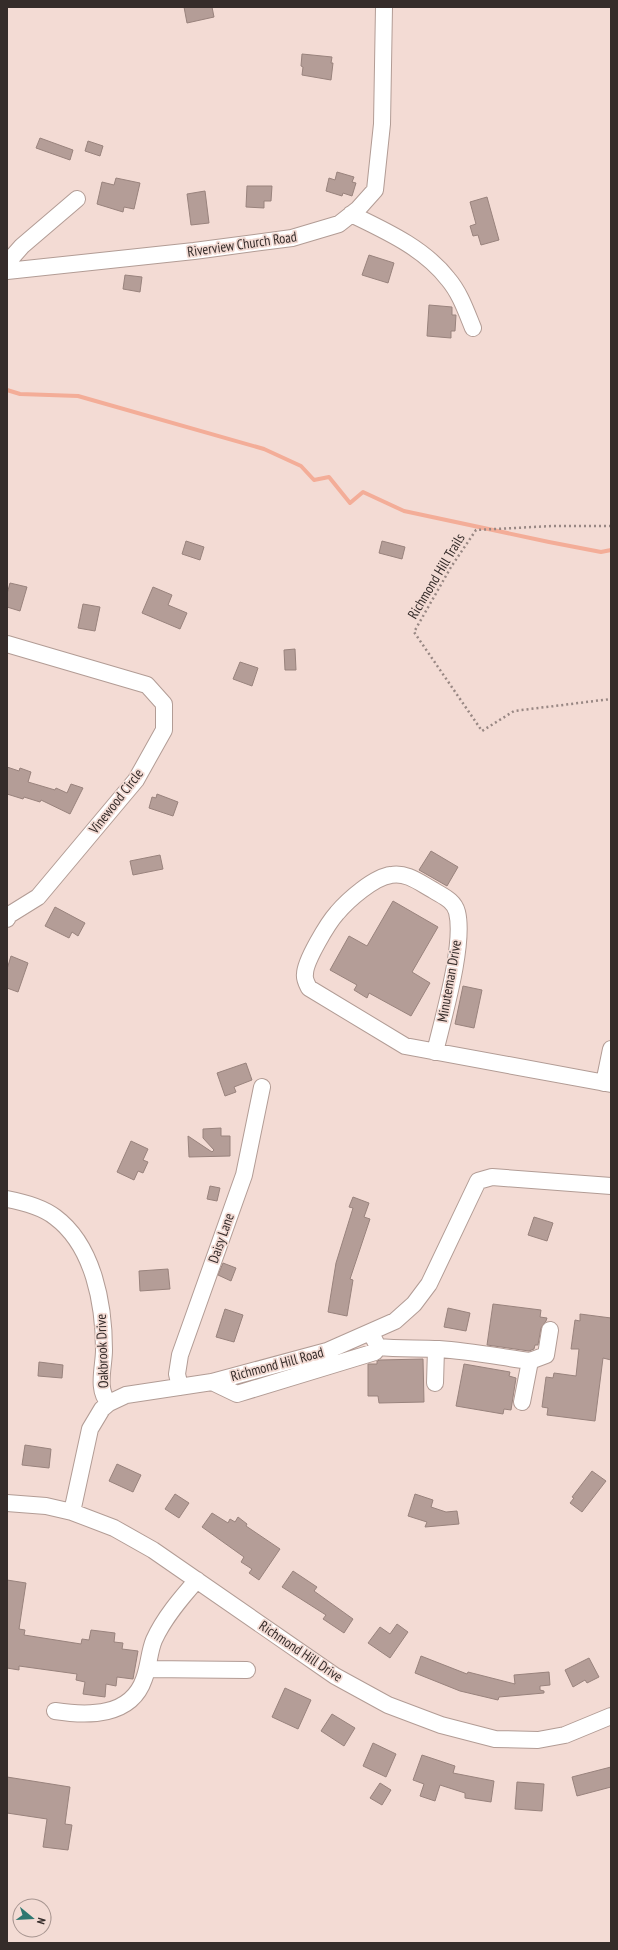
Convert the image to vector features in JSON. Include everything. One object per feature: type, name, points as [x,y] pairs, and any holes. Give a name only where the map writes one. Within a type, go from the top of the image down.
[{"type":"street","name":"Riverview Church Road","points":[[7,271],[187,252],[292,238],[339,224],[358,209],[375,190],[382,124],[384,7]]},
{"type":"street","points":[[7,263],[22,246],[77,199]]},
{"type":"street","points":[[352,214],[413,246],[428,259],[448,278],[462,300],[473,328]]},
{"type":"street","name":"Vinewood Circle","points":[[7,644],[147,685],[164,704],[164,730],[136,780],[38,897],[8,916]]},
{"type":"street","name":"Minuteman Drive","points":[[435,1052],[456,958],[458,926],[457,911],[450,900],[414,879],[398,874],[381,878],[357,895],[337,913],[310,957],[307,965],[305,974],[306,982],[309,988],[405,1046],[435,1052],[608,1083]]},
{"type":"street","points":[[608,1083],[611,1049]]},
{"type":"street","name":"Daisy Lane","points":[[180,1387],[177,1374],[180,1355],[244,1175],[262,1087]]},
{"type":"street","name":"Richmond Hill Road","points":[[72,1512],[90,1429],[96,1417],[109,1403],[126,1395],[212,1382],[327,1350],[374,1340],[414,1304],[429,1284],[478,1181],[492,1177],[611,1186]]},
{"type":"street","name":"Oakbrook Drive","points":[[7,1199],[30,1205],[54,1216],[70,1231],[86,1256],[101,1311],[104,1351],[102,1389],[103,1396],[109,1403]]},
{"type":"street","points":[[374,1340],[396,1349],[467,1351],[530,1361],[546,1355],[550,1330]]},
{"type":"street","points":[[434,1383],[436,1349]]},
{"type":"street","points":[[522,1402],[530,1361]]},
{"type":"street","name":"Richmond Hill Drive","points":[[7,1503],[46,1506],[72,1512],[114,1528],[153,1550],[334,1676],[388,1705],[441,1725],[495,1739],[538,1740],[565,1735],[610,1717]]},
{"type":"street","points":[[55,1711],[77,1714],[98,1714],[116,1708],[132,1697],[141,1687],[154,1639],[180,1600],[196,1580]]},
{"type":"street","points":[[147,1669],[247,1670]]},
{"type":"path","name":"Richmond Hill Trails","points":[[611,526],[552,526],[476,530],[450,568],[414,632],[482,731],[514,711],[611,700]]},
{"type":"building","points":[[184,7],[212,7],[214,17],[187,23]]},
{"type":"building","points":[[302,54],[332,57],[331,63],[333,63],[331,80],[302,75]]},
{"type":"building","points":[[40,138],[73,150],[70,160],[36,148]]},
{"type":"building","points":[[88,141],[103,146],[100,156],[85,151]]},
{"type":"building","points":[[337,172],[354,177],[352,182],[356,183],[352,196],[343,193],[342,196],[326,191],[329,178],[335,180]]},
{"type":"building","points":[[116,178],[140,183],[134,209],[124,207],[123,212],[97,204],[102,182],[114,185]]},
{"type":"building","points":[[247,186],[272,186],[271,201],[264,201],[264,208],[246,207]]},
{"type":"building","points":[[205,191],[209,223],[191,225],[187,194]]},
{"type":"building","points":[[487,197],[499,240],[481,245],[478,235],[473,236],[470,226],[476,224],[470,202]]},
{"type":"building","points":[[369,255],[394,263],[388,283],[362,275]]},
{"type":"building","points":[[125,275],[142,277],[140,292],[123,289]]},
{"type":"building","points":[[429,305],[452,307],[452,315],[456,315],[455,331],[451,331],[451,338],[427,336]]},
{"type":"building","points":[[186,541],[204,547],[200,560],[182,554]]},
{"type":"building","points":[[382,541],[405,547],[402,559],[379,553]]},
{"type":"building","points":[[10,583],[27,587],[20,611],[7,607],[7,594]]},
{"type":"building","points":[[153,587],[172,595],[168,605],[187,613],[180,629],[142,613]]},
{"type":"building","points":[[83,604],[100,607],[95,631],[78,628]]},
{"type":"building","points":[[295,649],[296,670],[285,670],[284,650]]},
{"type":"building","points":[[240,662],[258,668],[252,686],[233,679]]},
{"type":"building","points":[[7,767],[19,771],[20,768],[31,772],[28,782],[55,790],[56,788],[67,793],[71,784],[83,788],[70,814],[41,800],[40,802],[24,797],[23,799],[7,794]]},
{"type":"building","points":[[157,794],[178,802],[173,816],[149,808],[152,797],[156,798]]},
{"type":"building","points":[[431,851],[458,867],[447,886],[419,870]]},
{"type":"building","points":[[160,855],[163,869],[133,875],[130,861]]},
{"type":"building","points":[[393,901],[438,927],[412,972],[430,983],[411,1016],[369,993],[367,998],[354,990],[357,985],[330,970],[349,936],[367,946]]},
{"type":"building","points":[[55,907],[85,923],[78,936],[72,932],[69,938],[45,926]]},
{"type":"building","points":[[11,956],[28,963],[18,992],[7,988],[7,969]]},
{"type":"building","points":[[463,986],[482,990],[474,1028],[455,1024]]},
{"type":"building","points":[[246,1063],[252,1080],[234,1087],[236,1092],[225,1096],[217,1073]]},
{"type":"building","points":[[221,1128],[221,1136],[230,1136],[230,1156],[189,1157],[188,1136],[212,1152],[214,1150],[203,1138],[203,1129]]},
{"type":"building","points":[[131,1141],[148,1149],[143,1160],[148,1162],[143,1173],[138,1171],[134,1180],[117,1172]]},
{"type":"building","points":[[210,1186],[220,1188],[217,1201],[207,1199]]},
{"type":"building","points":[[353,1197],[369,1203],[364,1217],[370,1219],[350,1279],[353,1280],[347,1316],[328,1312],[336,1263],[353,1208],[349,1207]]},
{"type":"building","points":[[534,1217],[553,1223],[547,1241],[528,1235]]},
{"type":"building","points":[[223,1263],[236,1268],[231,1281],[218,1275]]},
{"type":"building","points":[[168,1269],[170,1289],[140,1291],[139,1271]]},
{"type":"building","points":[[493,1304],[541,1310],[540,1317],[547,1318],[541,1328],[538,1345],[535,1345],[534,1349],[529,1351],[487,1345]]},
{"type":"building","points":[[448,1308],[470,1313],[466,1331],[444,1327]]},
{"type":"building","points":[[225,1309],[243,1315],[234,1342],[216,1337]]},
{"type":"building","points":[[580,1314],[611,1318],[611,1360],[603,1358],[595,1421],[547,1415],[548,1408],[542,1407],[546,1377],[553,1378],[554,1373],[576,1376],[579,1349],[571,1349],[575,1320],[580,1321]]},
{"type":"building","points":[[423,1359],[424,1402],[379,1403],[378,1396],[368,1396],[368,1364],[377,1364],[377,1361],[380,1360]]},
{"type":"building","points":[[39,1362],[63,1365],[62,1378],[38,1376]]},
{"type":"building","points":[[464,1364],[510,1372],[509,1376],[516,1378],[511,1410],[504,1409],[503,1414],[456,1406]]},
{"type":"building","points":[[25,1445],[51,1449],[49,1468],[22,1465]]},
{"type":"building","points":[[117,1464],[141,1475],[133,1492],[109,1481]]},
{"type":"building","points":[[592,1471],[606,1481],[582,1512],[570,1503],[574,1498],[572,1497]]},
{"type":"building","points":[[175,1494],[189,1503],[179,1518],[165,1509]]},
{"type":"building","points":[[415,1494],[433,1500],[431,1507],[446,1512],[457,1511],[459,1524],[425,1527],[427,1522],[408,1516]]},
{"type":"building","points":[[212,1513],[228,1523],[230,1519],[235,1522],[238,1517],[247,1524],[246,1526],[280,1549],[259,1580],[249,1573],[252,1569],[241,1562],[244,1557],[202,1527]]},
{"type":"building","points":[[293,1571],[317,1587],[314,1591],[353,1619],[344,1633],[323,1619],[326,1615],[282,1587]]},
{"type":"building","points":[[7,1580],[26,1583],[19,1629],[25,1630],[24,1635],[81,1644],[82,1639],[89,1640],[91,1630],[115,1633],[114,1642],[123,1643],[122,1649],[138,1651],[133,1679],[117,1677],[116,1686],[106,1684],[105,1697],[83,1694],[85,1682],[76,1680],[77,1674],[19,1666],[19,1670],[7,1668]]},
{"type":"building","points":[[397,1624],[408,1632],[390,1658],[368,1643],[380,1627],[390,1634]]},
{"type":"building","points":[[421,1656],[467,1674],[468,1672],[515,1684],[514,1675],[549,1672],[550,1685],[540,1686],[540,1690],[544,1691],[544,1693],[499,1697],[498,1700],[460,1691],[415,1673]]},
{"type":"building","points":[[589,1658],[599,1677],[587,1683],[585,1680],[573,1687],[565,1670]]},
{"type":"building","points":[[285,1688],[311,1700],[298,1729],[272,1717]]},
{"type":"building","points":[[332,1714],[355,1728],[344,1746],[321,1731]]},
{"type":"building","points":[[373,1743],[396,1754],[386,1777],[363,1766]]},
{"type":"building","points":[[422,1755],[455,1766],[453,1773],[494,1781],[491,1802],[465,1798],[465,1793],[440,1785],[435,1801],[420,1796],[424,1784],[413,1780]]},
{"type":"building","points":[[611,1767],[611,1787],[577,1796],[572,1777]]},
{"type":"building","points":[[7,1777],[70,1787],[65,1824],[72,1825],[68,1850],[43,1847],[47,1819],[7,1813]]},
{"type":"building","points":[[517,1782],[544,1784],[542,1811],[515,1809]]},
{"type":"building","points":[[380,1783],[391,1790],[382,1805],[370,1798]]},
{"type":"waterway","points":[[7,390],[20,394],[78,396],[264,449],[301,466],[314,480],[329,477],[350,503],[363,492],[404,511],[601,552],[611,550]]}]
